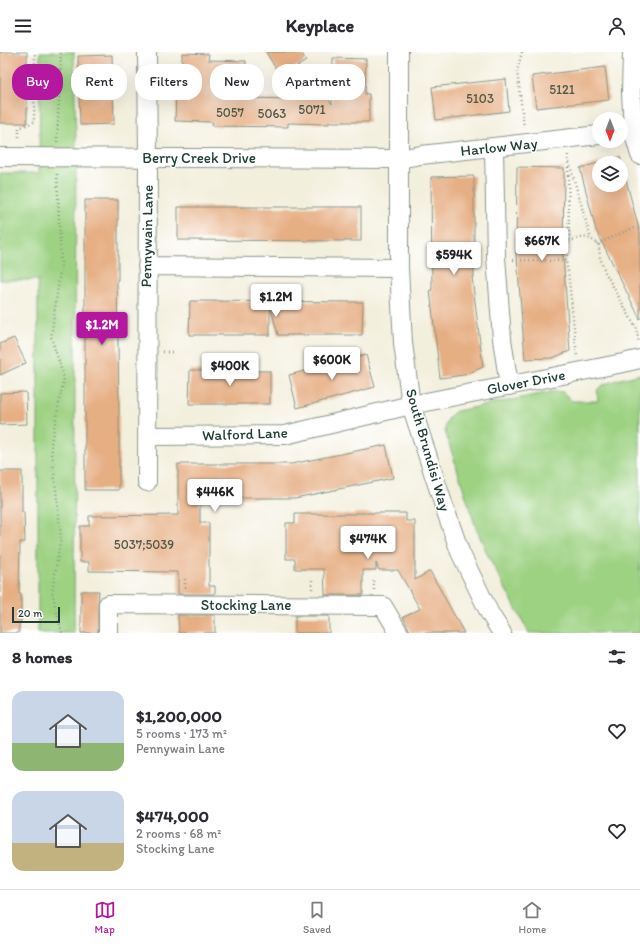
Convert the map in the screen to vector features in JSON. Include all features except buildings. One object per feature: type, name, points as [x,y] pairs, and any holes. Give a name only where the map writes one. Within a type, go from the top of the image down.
[{"type":"street","name":"Pennywain Lane","points":[[147,52],[147,482]]},
{"type":"street","name":"South Brundisi Way","points":[[399,52],[399,268],[403,343],[412,405],[460,552],[490,614],[502,633]]},
{"type":"street","points":[[628,122],[631,93],[632,52]]},
{"type":"street","points":[[628,134],[640,155]]},
{"type":"street","name":"Harlow Way","points":[[399,159],[592,136]]},
{"type":"street","points":[[494,147],[496,257],[502,339],[509,386]]},
{"type":"street","name":"Berry Creek Drive","points":[[0,157],[399,159]]},
{"type":"street","points":[[147,266],[399,268]]},
{"type":"street","name":"Glover Drive","points":[[412,405],[640,359]]},
{"type":"street","name":"Walford Lane","points":[[147,436],[285,435],[412,405]]},
{"type":"street","name":"Stocking Lane","points":[[108,633],[108,604],[383,606],[399,633]]},
{"type":"path","points":[[19,137],[19,128],[34,122],[35,52]]},
{"type":"path","points":[[57,142],[61,52]]},
{"type":"path","points":[[522,52],[517,72],[524,130]]},
{"type":"path","points":[[568,151],[569,241],[566,261],[577,358]]},
{"type":"path","points":[[568,159],[591,239]]},
{"type":"path","points":[[57,173],[61,265],[51,337],[64,378],[51,443],[61,537],[52,592],[62,633]]},
{"type":"path","points":[[597,244],[633,228],[640,228]]},
{"type":"path","points":[[569,241],[582,238],[591,239],[599,245],[600,258],[604,272],[636,328],[640,345]]},
{"type":"path","points":[[509,257],[514,260],[566,261]]},
{"type":"green space","points":[[40,52],[74,52],[74,64],[71,64],[71,100],[75,100],[76,144],[74,633],[38,633],[38,280],[0,280],[0,173],[39,173],[40,100],[63,100],[63,64],[40,64]]},
{"type":"green space","points":[[640,374],[640,633],[529,633],[489,558],[476,528],[445,431],[449,417],[456,411],[556,391],[563,392],[572,401],[598,401],[597,392],[601,386]]}]
